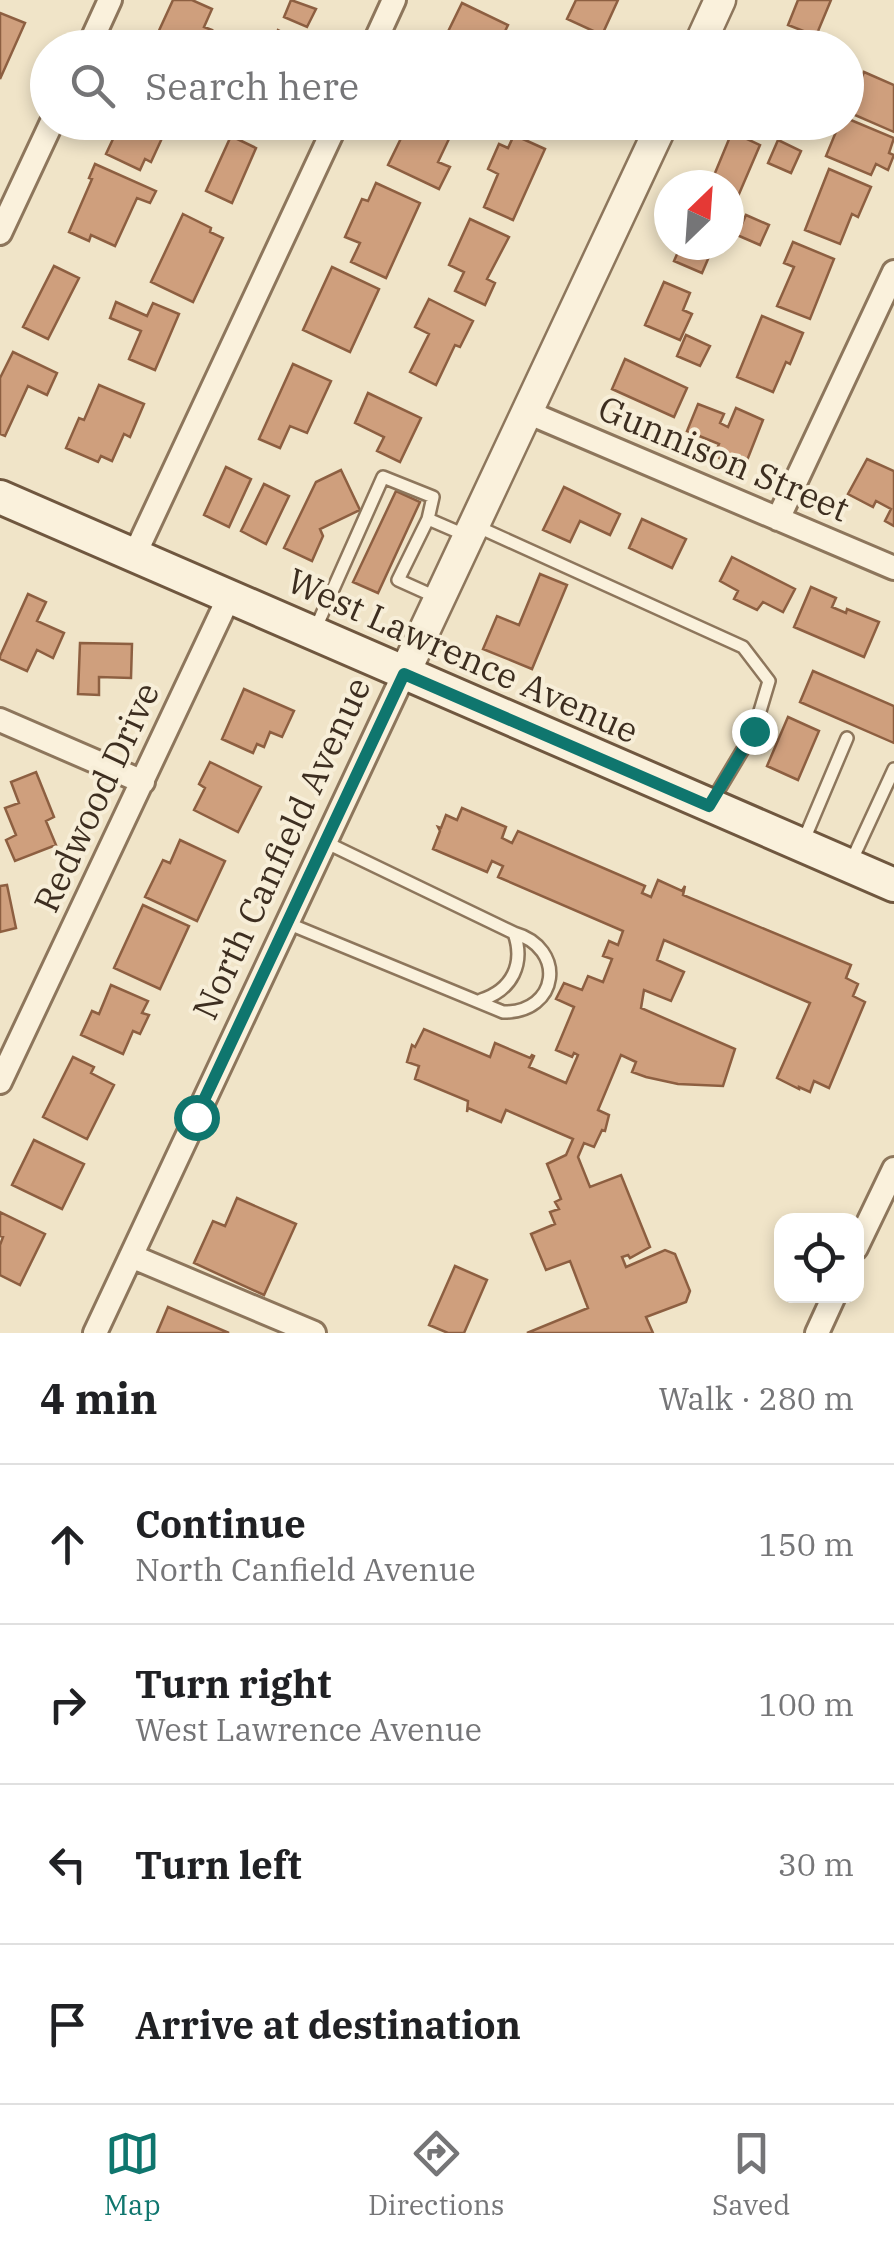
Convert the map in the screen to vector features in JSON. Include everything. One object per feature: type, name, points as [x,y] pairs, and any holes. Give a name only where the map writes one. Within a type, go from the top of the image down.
[{"type":"main road","name":"West Lawrence Avenue","points":[[0,497],[894,886]]},
{"type":"street","points":[[96,30],[110,0]]},
{"type":"street","points":[[380,30],[394,0]]},
{"type":"street","points":[[706,30],[720,0]]},
{"type":"street","points":[[0,232],[43,140]]},
{"type":"street","points":[[134,556],[329,140]]},
{"type":"street","name":"North Canfield Avenue","points":[[95,1333],[654,140]]},
{"type":"street","points":[[778,519],[894,272]]},
{"type":"street","name":"Gunnison Street","points":[[527,412],[894,568]]},
{"type":"street","name":"Redwood Drive","points":[[0,1082],[229,597]]},
{"type":"street","points":[[0,720],[143,782]]},
{"type":"street","points":[[0,1023],[22,1033]]},
{"type":"street","points":[[864,1231],[894,1169]]},
{"type":"street","points":[[131,1256],[314,1333]]},
{"type":"street","points":[[816,1333],[831,1303]]},
{"type":"lane","points":[[313,634],[383,477],[432,497],[428,519],[398,580],[440,598]]},
{"type":"lane","points":[[428,519],[472,530],[743,647],[769,681],[754,731],[709,806]]},
{"type":"lane","points":[[801,846],[846,738]]},
{"type":"lane","points":[[850,866],[894,769]]},
{"type":"lane","points":[[288,924],[481,1000],[491,1008],[516,1012],[528,1008],[546,990],[550,965],[545,953],[526,936],[325,842]]},
{"type":"lane","points":[[481,1000],[506,988],[514,975],[519,960],[514,933]]},
{"type":"building","points":[[173,0],[192,0],[212,9],[204,27],[212,30],[159,30]]},
{"type":"building","points":[[291,0],[316,9],[307,27],[284,17]]},
{"type":"building","points":[[576,0],[618,0],[604,30],[591,30],[567,19]]},
{"type":"building","points":[[798,0],[831,0],[818,30],[788,25]]},
{"type":"building","points":[[462,3],[508,25],[506,30],[449,30]]},
{"type":"building","points":[[0,13],[25,23],[0,79]]},
{"type":"building","points":[[864,72],[894,85],[894,132],[864,119]]},
{"type":"building","points":[[864,126],[894,138],[889,153],[894,155],[888,170],[876,164],[871,175],[826,156],[833,140],[864,140]]},
{"type":"building","points":[[113,140],[161,140],[151,162],[145,159],[140,170],[106,154]]},
{"type":"building","points":[[229,140],[256,148],[232,203],[206,191]]},
{"type":"building","points":[[400,140],[448,140],[438,162],[450,167],[439,189],[388,165]]},
{"type":"building","points":[[512,140],[525,140],[545,149],[513,220],[484,207],[498,174],[488,169],[499,144],[508,148]]},
{"type":"building","points":[[729,140],[749,140],[760,145],[744,182],[744,170],[716,170]]},
{"type":"building","points":[[778,140],[801,151],[791,173],[768,163]]},
{"type":"building","points":[[95,164],[156,191],[150,203],[137,198],[115,246],[91,235],[89,241],[69,232]]},
{"type":"building","points":[[829,169],[871,187],[858,217],[852,214],[840,244],[805,230]]},
{"type":"building","points":[[376,183],[420,203],[386,278],[351,262],[360,243],[345,237],[362,199],[368,201]]},
{"type":"building","points":[[183,214],[223,238],[193,302],[151,282]]},
{"type":"building","points":[[746,215],[769,225],[760,245],[744,238]]},
{"type":"building","points":[[470,219],[509,237],[487,279],[495,283],[485,305],[455,291],[464,272],[449,265]]},
{"type":"building","points":[[793,242],[834,259],[810,319],[777,306],[794,267],[784,263]]},
{"type":"building","points":[[674,260],[708,260],[702,273]]},
{"type":"building","points":[[54,266],[79,278],[48,339],[23,327]]},
{"type":"building","points":[[332,267],[379,289],[350,352],[303,330]]},
{"type":"building","points":[[664,282],[690,293],[683,310],[692,314],[680,340],[645,325]]},
{"type":"building","points":[[429,299],[473,321],[460,347],[455,345],[436,385],[410,372],[429,334],[415,327]]},
{"type":"building","points":[[116,302],[147,316],[153,303],[179,314],[155,370],[129,359],[141,331],[110,318]]},
{"type":"building","points":[[762,316],[803,333],[773,392],[737,377]]},
{"type":"building","points":[[686,335],[710,346],[700,366],[677,356]]},
{"type":"building","points":[[13,352],[57,373],[47,395],[28,386],[5,436],[0,434],[0,378]]},
{"type":"building","points":[[625,359],[687,388],[674,417],[612,389]]},
{"type":"building","points":[[293,364],[331,381],[307,433],[290,426],[280,448],[259,439]]},
{"type":"building","points":[[99,385],[144,404],[130,437],[124,434],[112,461],[101,456],[98,462],[66,448]]},
{"type":"building","points":[[368,393],[421,418],[400,462],[377,451],[384,437],[355,423]]},
{"type":"building","points":[[698,404],[724,414],[720,423],[728,427],[736,408],[763,420],[744,468],[714,456],[719,444],[687,431]]},
{"type":"building","points":[[867,459],[894,471],[894,526],[885,521],[891,509],[876,501],[873,507],[848,494]]},
{"type":"building","points":[[226,467],[251,479],[229,527],[204,515]]},
{"type":"building","points":[[341,470],[360,510],[320,529],[323,536],[312,561],[284,548],[316,482]]},
{"type":"building","points":[[264,484],[289,496],[266,544],[241,531]]},
{"type":"building","points":[[564,487],[620,514],[610,535],[580,521],[570,542],[543,530]]},
{"type":"building","points":[[396,491],[420,502],[378,593],[353,582]]},
{"type":"building","points":[[642,519],[686,539],[672,568],[629,548]]},
{"type":"building","points":[[732,557],[795,589],[783,612],[763,602],[757,610],[734,599],[738,591],[720,581]]},
{"type":"building","points":[[540,574],[567,585],[532,669],[483,649],[497,616],[519,625]]},
{"type":"building","points":[[811,587],[836,598],[832,607],[879,622],[864,657],[794,627]]},
{"type":"building","points":[[28,594],[46,602],[37,621],[64,633],[53,658],[37,650],[27,671],[0,656]]},
{"type":"building","points":[[80,643],[132,644],[131,678],[99,677],[99,695],[78,694]]},
{"type":"building","points":[[813,671],[894,706],[894,743],[800,702]]},
{"type":"building","points":[[244,689],[294,711],[282,737],[270,732],[264,747],[257,744],[253,753],[222,739]]},
{"type":"building","points":[[788,717],[819,731],[798,780],[767,766]]},
{"type":"building","points":[[210,762],[261,787],[238,832],[194,810],[205,788],[199,784]]},
{"type":"building","points":[[36,772],[54,817],[46,821],[56,845],[15,861],[6,840],[16,835],[5,808],[19,803],[11,782]]},
{"type":"building","points":[[462,808],[506,827],[502,838],[512,843],[518,831],[645,886],[642,893],[651,897],[658,880],[682,891],[685,886],[683,895],[851,965],[846,978],[858,984],[853,996],[865,1002],[829,1088],[814,1081],[810,1092],[799,1089],[777,1078],[810,1003],[664,940],[657,960],[684,972],[671,1001],[644,990],[641,1008],[735,1049],[723,1086],[678,1084],[646,1077],[632,1072],[636,1062],[621,1055],[598,1110],[609,1115],[605,1131],[602,1130],[594,1147],[584,1143],[578,1157],[590,1187],[621,1175],[650,1247],[630,1258],[622,1257],[626,1267],[665,1250],[675,1254],[690,1291],[686,1302],[646,1317],[653,1333],[527,1333],[588,1308],[570,1261],[546,1270],[531,1234],[555,1224],[550,1212],[559,1209],[555,1202],[561,1199],[547,1164],[566,1155],[573,1139],[506,1110],[501,1122],[468,1108],[467,1112],[468,1101],[415,1079],[419,1066],[407,1062],[412,1045],[415,1047],[424,1029],[490,1057],[495,1043],[530,1058],[532,1055],[529,1067],[566,1083],[578,1055],[574,1053],[572,1057],[556,1050],[574,1007],[556,999],[564,983],[582,990],[588,976],[603,982],[612,959],[603,956],[609,941],[618,945],[623,931],[498,877],[503,866],[492,861],[487,872],[433,849],[438,827],[441,828],[446,815],[457,820]]},
{"type":"building","points":[[180,840],[225,861],[197,921],[145,897],[163,860],[170,863]]},
{"type":"building","points":[[7,885],[16,928],[0,932],[0,886]]},
{"type":"building","points":[[143,905],[189,926],[160,989],[114,968]]},
{"type":"building","points":[[111,985],[148,1001],[142,1013],[149,1015],[140,1034],[133,1031],[123,1054],[81,1035],[92,1011],[99,1014]]},
{"type":"building","points":[[73,1057],[94,1067],[91,1073],[114,1085],[87,1139],[43,1117]]},
{"type":"building","points":[[34,1140],[84,1164],[62,1209],[12,1185]]},
{"type":"building","points":[[237,1198],[296,1224],[264,1295],[194,1263],[213,1221],[225,1226]]},
{"type":"building","points":[[0,1212],[45,1234],[20,1285],[0,1275]]},
{"type":"building","points":[[455,1266],[487,1280],[464,1333],[448,1333],[429,1325]]},
{"type":"building","points":[[168,1307],[229,1333],[157,1333]]},
{"type":"route","points":[[196,1117],[404,674],[709,806],[754,731]]}]
